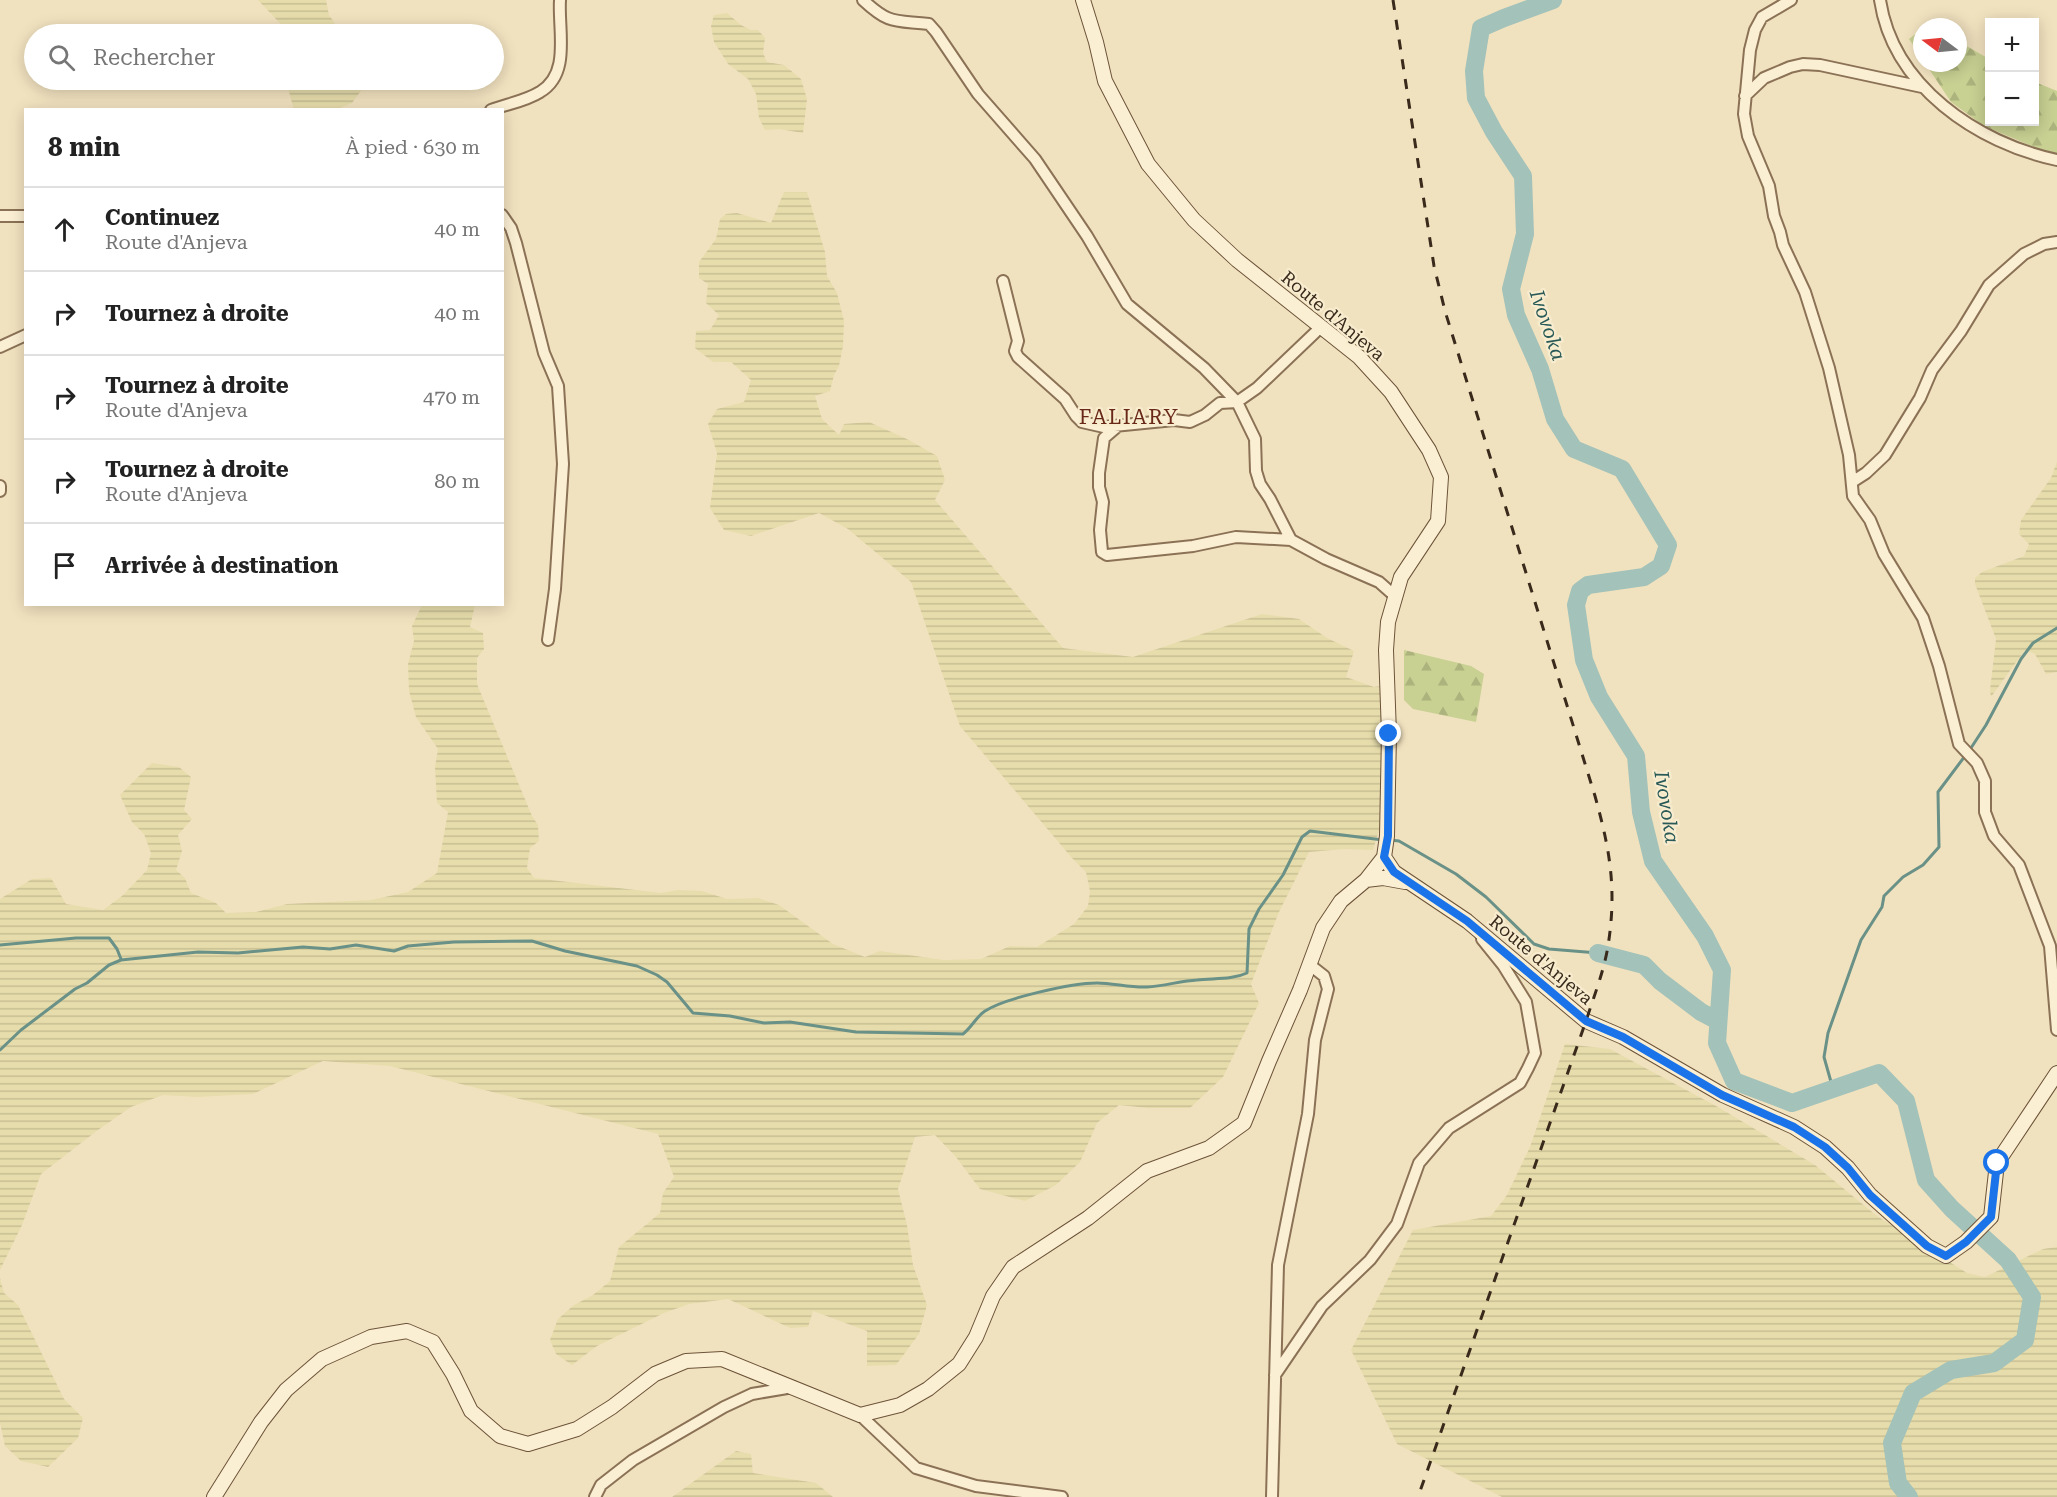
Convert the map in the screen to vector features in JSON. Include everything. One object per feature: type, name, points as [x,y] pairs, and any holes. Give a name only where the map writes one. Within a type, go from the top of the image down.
[{"type":"street","points":[[497,108],[539,93],[552,84],[559,67],[561,49],[560,0]]},
{"type":"street","points":[[863,0],[879,15],[892,21],[929,24],[978,94],[1035,159],[1087,236],[1126,304],[1204,368],[1237,402],[1255,439],[1256,471],[1260,484],[1291,540]]},
{"type":"street","name":"Route d'Anjeva","points":[[1083,0],[1105,81],[1148,164],[1194,220],[1237,260],[1359,357],[1391,392],[1429,450],[1441,477],[1438,521],[1401,577],[1388,622],[1386,650],[1389,734],[1388,836],[1384,855],[1394,872],[1467,921],[1586,1021],[1623,1037],[1722,1095],[1794,1127],[1825,1147],[1848,1168],[1870,1195],[1911,1232],[1927,1246],[1946,1256],[1966,1242],[1991,1217],[1997,1163],[2057,1073]]},
{"type":"street","points":[[1791,0],[1762,17],[1755,30],[1750,50],[1745,96],[1744,114],[1748,136],[1769,186],[1782,245],[1805,292],[1829,368],[1840,412],[1853,496],[1870,520],[1884,554],[1923,618],[1939,666],[1959,744],[1977,763],[1985,781],[1984,812],[1994,836],[2019,865],[2050,946],[2057,1030]]},
{"type":"street","points":[[1880,0],[1886,30],[1899,56],[1938,102],[1984,134],[2028,152],[2057,160]]},
{"type":"street","points":[[1745,96],[1764,78],[1803,64],[1820,65],[1923,87]]},
{"type":"street","points":[[0,216],[24,216]]},
{"type":"street","points":[[504,217],[516,243],[542,344],[558,386],[564,464],[555,589],[548,640]]},
{"type":"street","points":[[1852,482],[1866,473],[1885,454],[1920,398],[1932,370],[1961,331],[1989,285],[2024,254],[2044,244],[2057,242]]},
{"type":"street","points":[[1003,280],[1018,341],[1015,351],[1018,357],[1065,399],[1082,423],[1104,427],[1174,420],[1190,422],[1205,415],[1220,403],[1237,402],[1257,388],[1322,326]]},
{"type":"street","points":[[0,347],[24,336]]},
{"type":"street","points":[[1118,426],[1104,438],[1101,459],[1099,487],[1103,502],[1100,530],[1102,552],[1107,555],[1193,546],[1236,537],[1291,540],[1326,559],[1379,582],[1396,597]]},
{"type":"street","points":[[0,486],[0,491]]},
{"type":"street","points":[[860,1415],[900,1405],[928,1389],[959,1364],[976,1338],[993,1296],[1013,1267],[1088,1218],[1147,1171],[1209,1148],[1244,1123],[1310,965],[1323,928],[1341,901],[1366,880],[1384,855]]},
{"type":"street","points":[[1366,880],[1383,878],[1408,883]]},
{"type":"street","points":[[1275,1376],[1322,1306],[1371,1260],[1397,1224],[1419,1163],[1449,1128],[1520,1083],[1528,1068],[1534,1053],[1526,1002],[1503,965],[1467,921]]},
{"type":"street","points":[[1272,1497],[1278,1265],[1308,1114],[1315,1040],[1328,989],[1324,976],[1310,965]]},
{"type":"street","points":[[214,1497],[261,1422],[286,1390],[322,1359],[371,1337],[407,1331],[433,1342],[453,1374],[471,1411],[500,1436],[528,1444],[578,1428],[612,1407],[655,1374],[686,1361],[722,1359],[860,1415],[916,1467],[976,1486],[1062,1497]]},
{"type":"street","points":[[595,1497],[601,1485],[633,1460],[724,1407],[752,1394],[794,1387]]},
{"type":"shaded area","points":[[258,0],[326,0],[329,15],[335,24],[281,24]]},
{"type":"shaded area","points":[[727,13],[741,25],[751,30],[758,30],[765,38],[763,53],[767,62],[784,65],[801,79],[807,99],[803,133],[779,129],[765,130],[759,118],[756,94],[748,79],[728,64],[714,42],[711,26],[714,15]]},
{"type":"shaded area","points":[[289,90],[361,90],[352,103],[340,108],[293,108]]},
{"type":"shaded area","points":[[784,192],[807,192],[825,252],[827,276],[837,293],[844,321],[839,366],[830,391],[815,396],[822,419],[839,435],[844,424],[869,422],[937,456],[945,480],[935,500],[1063,648],[1133,657],[1262,614],[1299,619],[1327,638],[1354,651],[1346,677],[1374,687],[1381,686],[1383,696],[1381,824],[1373,850],[1344,849],[1309,852],[1279,912],[1251,984],[1259,1003],[1223,1077],[1190,1108],[1119,1105],[1097,1123],[1080,1162],[1056,1185],[1025,1201],[980,1189],[956,1157],[935,1135],[915,1137],[898,1189],[907,1225],[913,1265],[927,1305],[919,1334],[896,1365],[867,1366],[867,1331],[813,1311],[808,1327],[790,1328],[728,1299],[689,1304],[664,1313],[597,1346],[572,1365],[556,1354],[550,1340],[558,1319],[574,1305],[593,1295],[610,1281],[619,1247],[660,1213],[663,1193],[674,1177],[658,1134],[390,1066],[323,1061],[253,1094],[197,1097],[163,1095],[131,1107],[41,1174],[22,1225],[0,1270],[0,899],[32,879],[51,878],[66,904],[103,910],[122,896],[147,870],[151,853],[144,834],[132,822],[120,795],[152,763],[179,767],[191,777],[184,810],[192,819],[178,835],[182,851],[176,870],[185,878],[191,893],[216,903],[226,913],[256,912],[287,904],[371,900],[408,892],[437,873],[448,812],[437,803],[435,767],[438,749],[416,717],[409,691],[408,664],[414,641],[412,626],[422,606],[475,606],[470,627],[483,633],[484,649],[477,658],[477,684],[532,816],[538,825],[539,841],[530,848],[527,868],[534,878],[661,893],[678,890],[702,891],[727,899],[758,898],[779,905],[833,944],[865,957],[880,951],[944,960],[981,959],[1010,946],[1037,947],[1074,924],[1088,906],[1090,891],[1086,872],[960,726],[911,582],[848,529],[819,513],[751,536],[724,530],[710,508],[717,453],[708,424],[717,409],[744,402],[751,380],[731,362],[713,362],[695,348],[696,331],[710,330],[719,315],[706,303],[708,284],[699,278],[699,262],[716,239],[720,219],[726,214],[737,213],[771,223]]},
{"type":"shaded area","points":[[2057,462],[2057,672],[2046,674],[2035,654],[2025,650],[1991,697],[1996,639],[1975,584],[1975,578],[1982,572],[2024,556],[2029,544],[2019,534],[2021,520],[2051,478]]},
{"type":"shaded area","points":[[1565,1044],[1610,1049],[1718,1107],[1815,1165],[1877,1216],[1967,1273],[1985,1277],[2043,1249],[2057,1247],[2057,1497],[1502,1497],[1397,1444],[1351,1350],[1413,1230],[1491,1216],[1507,1195],[1530,1147]]},
{"type":"shaded area","points":[[0,1278],[4,1293],[18,1305],[64,1399],[83,1418],[78,1438],[48,1467],[21,1461],[5,1446],[0,1423]]},
{"type":"shaded area","points":[[736,1451],[751,1454],[753,1473],[816,1483],[833,1497],[672,1497]]},
{"type":"green space","points":[[1967,46],[1985,57],[1985,126],[2039,126],[2039,84],[2057,91],[2057,154],[2048,153],[1984,126],[1951,102],[1931,72],[1967,72]]},
{"type":"green space","points":[[1404,650],[1471,666],[1484,674],[1476,722],[1413,709],[1404,700]]},
{"type":"waterway","name":"Ivovoka","points":[[1553,0],[1481,28],[1474,71],[1476,98],[1494,132],[1523,176],[1525,234],[1511,289],[1516,315],[1540,369],[1555,419],[1574,449],[1622,469],[1668,545],[1661,566],[1644,577],[1588,585],[1580,591],[1576,605],[1584,660],[1599,697],[1636,756],[1641,812],[1653,861],[1705,936],[1722,970],[1717,1043],[1734,1081],[1792,1103],[1879,1073],[1906,1101],[1926,1180],[1952,1209],[2008,1260],[2032,1297],[2025,1340],[1994,1363],[1951,1370],[1913,1393],[1892,1443],[1898,1483],[1909,1497]]},
{"type":"waterway","points":[[1969,751],[1986,725],[2021,659],[2033,643],[2057,628]]},
{"type":"waterway","points":[[1833,1089],[1824,1057],[1828,1033],[1861,940],[1882,907],[1884,896],[1903,877],[1923,865],[1939,847],[1938,792],[1965,756]]},
{"type":"waterway","points":[[0,1050],[21,1030],[75,989],[87,983],[109,965],[121,960],[198,952],[238,953],[303,947],[330,949],[356,945],[394,951],[408,946],[454,942],[532,941],[565,951],[637,966],[667,982],[693,1013],[730,1016],[764,1023],[790,1022],[856,1032],[963,1034],[982,1013],[995,1006],[1056,988],[1097,983],[1135,987],[1160,986],[1229,978],[1247,973],[1249,929],[1259,909],[1283,875],[1302,837],[1310,831],[1383,840]]},
{"type":"waterway","points":[[1390,840],[1399,841],[1456,874],[1486,897],[1534,944],[1549,949],[1598,953]]},
{"type":"waterway","points":[[0,945],[76,938],[109,938],[121,959]]},
{"type":"waterway","points":[[1598,953],[1644,965],[1660,981],[1701,1012],[1718,1021]]},
{"type":"railway","points":[[1393,0],[1434,266],[1445,311],[1595,796],[1605,834],[1612,888],[1608,946],[1598,984],[1418,1497]]},
{"type":"district","name":"FALIARY","points":[[1129,417]]},
{"type":"route","points":[[1389,734],[1388,836],[1384,857],[1394,872],[1467,921],[1586,1021],[1623,1037],[1722,1095],[1794,1127],[1825,1147],[1848,1168],[1870,1195],[1927,1246],[1946,1256],[1966,1242],[1991,1217],[1997,1163]]}]
